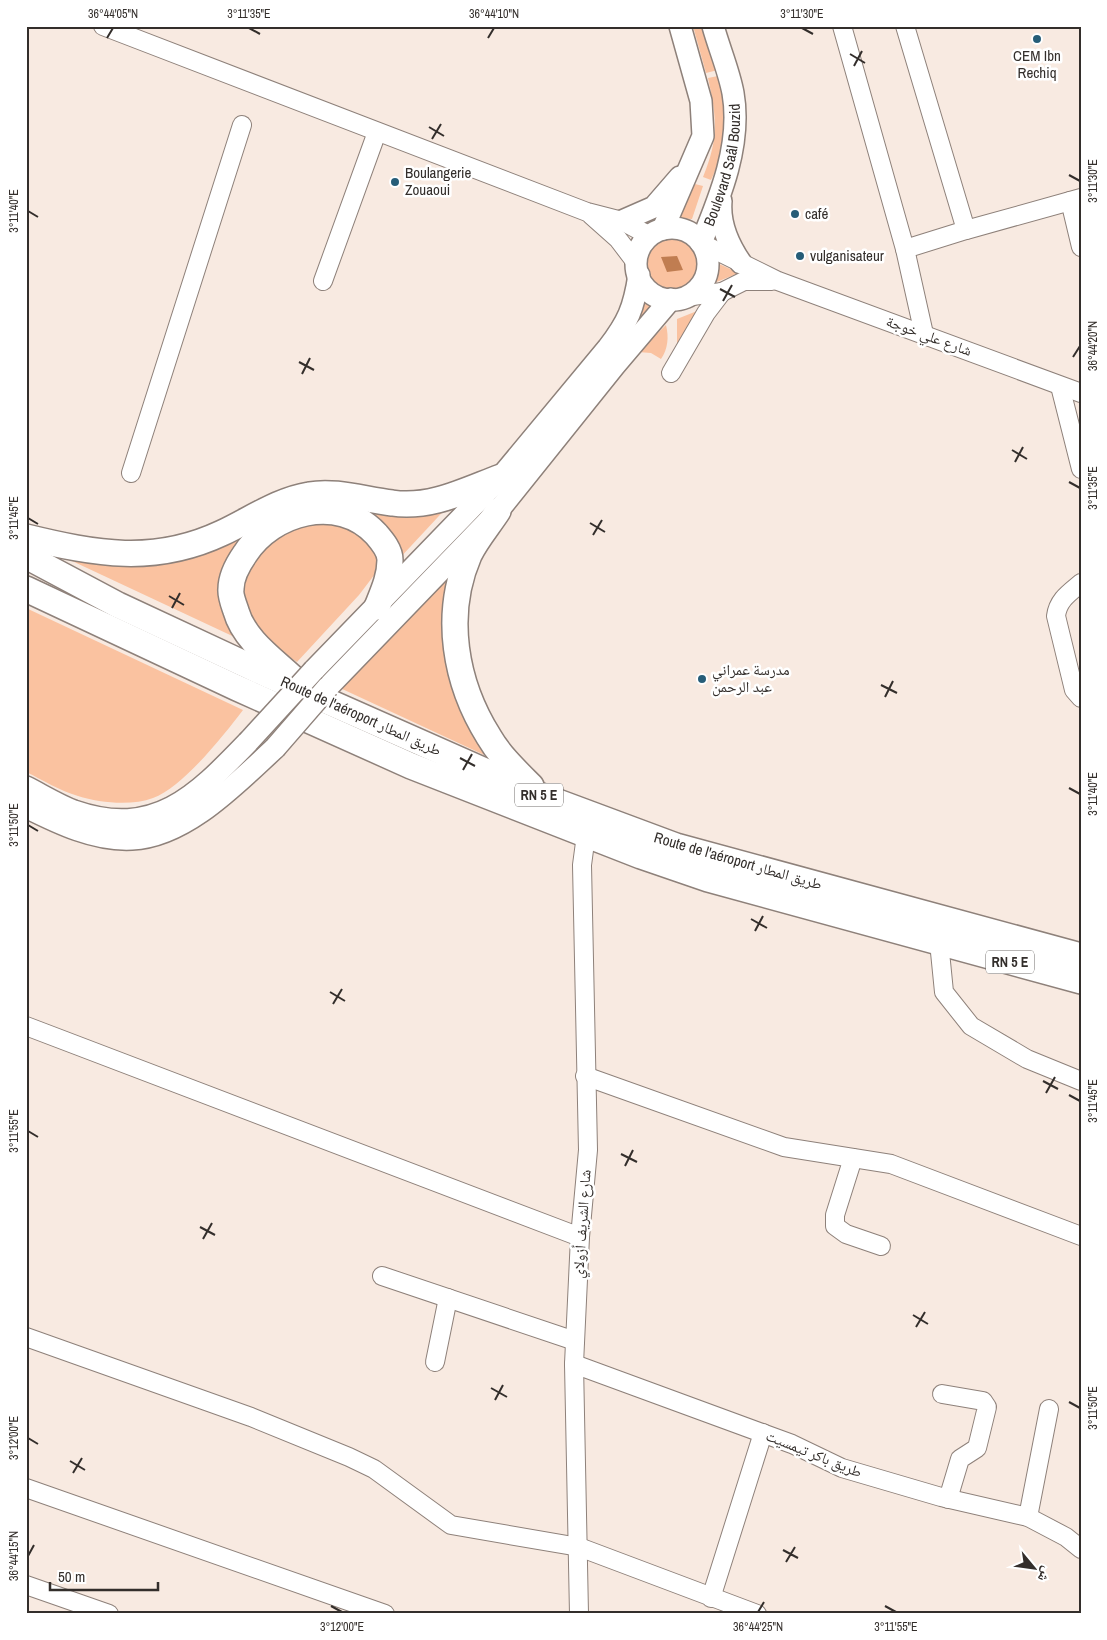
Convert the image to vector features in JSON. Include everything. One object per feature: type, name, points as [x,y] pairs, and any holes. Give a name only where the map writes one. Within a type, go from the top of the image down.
[{"type":"highway","points":[[26,537],[76,550],[104,553],[137,555],[168,552],[198,545],[283,503],[309,495],[334,494],[393,504],[419,504],[445,498],[501,477]]},
{"type":"highway","points":[[320,691],[249,636],[236,613],[231,589],[237,565],[253,541],[277,523],[305,513],[324,511],[344,513],[365,522],[384,542],[390,558],[388,578],[377,607]]},
{"type":"highway","points":[[498,511],[470,554],[457,590],[454,629],[460,669],[470,703],[489,738],[507,762],[540,795]]},
{"type":"highway","name":"Route de l'aéroport طريق المطار","points":[[26,556],[118,605],[320,691],[540,795],[676,846],[1081,956]]},
{"type":"highway","name":"Route de l'aéroport طريق المطار","points":[[29,592],[236,688],[411,766],[586,835],[708,879],[1081,981]]},
{"type":"main road","name":"Boulevard Saâl Bouzid","points":[[657,233],[699,150],[703,136],[702,101],[680,26]]},
{"type":"main road","name":"Boulevard Saâl Bouzid","points":[[702,244],[722,192],[734,137],[735,114],[733,93],[713,26]]},
{"type":"main road","points":[[622,221],[654,206],[678,180],[699,150]]},
{"type":"main road","points":[[722,192],[722,222],[729,244],[741,263]]},
{"type":"main road","points":[[26,787],[73,811],[106,819],[147,818],[180,804],[209,782],[314,670],[501,477],[621,331],[635,303],[638,269],[643,244],[657,233],[685,230],[702,244],[708,264],[702,284],[678,298],[498,511],[320,691],[275,748],[226,794],[168,830],[133,839],[108,837],[79,830],[26,807]]},
{"type":"main road","points":[[638,269],[642,283],[654,294],[678,298]]},
{"type":"street","points":[[103,26],[377,132],[431,150],[587,212],[657,233]]},
{"type":"street","points":[[842,26],[905,249],[924,334]]},
{"type":"street","points":[[905,26],[966,230]]},
{"type":"street","points":[[131,474],[242,125]]},
{"type":"street","points":[[323,281],[377,132]]},
{"type":"street","points":[[905,249],[1075,200],[1081,247]]},
{"type":"street","points":[[587,212],[618,239],[638,269]]},
{"type":"street","name":"شارع علي خوجة","points":[[702,244],[778,281],[1081,393]]},
{"type":"street","points":[[678,298],[722,292],[744,282],[778,281]]},
{"type":"street","points":[[671,373],[706,313],[722,292]]},
{"type":"street","points":[[1060,386],[1081,469]]},
{"type":"street","points":[[1081,583],[1063,598],[1057,607],[1056,616],[1074,690],[1081,698]]},
{"type":"street","name":"شارع الشريف أزولاي","points":[[579,1614],[574,1364],[580,1236],[588,1150],[582,865],[586,835]]},
{"type":"street","points":[[939,942],[944,992],[971,1026],[1027,1059],[1081,1080]]},
{"type":"street","points":[[26,1026],[580,1236]]},
{"type":"street","points":[[585,1076],[784,1147],[891,1164],[1081,1236]]},
{"type":"street","points":[[853,1158],[835,1215],[836,1226],[846,1234],[881,1246]]},
{"type":"street","points":[[382,1276],[575,1341]]},
{"type":"street","points":[[436,1362],[448,1298]]},
{"type":"street","points":[[26,1338],[251,1417],[349,1457],[374,1469],[450,1525],[579,1547],[757,1614]]},
{"type":"street","name":"طريق باكر تيمسيت","points":[[574,1364],[792,1444],[842,1468],[948,1499],[1028,1517],[1066,1537],[1081,1549]]},
{"type":"street","points":[[942,1394],[983,1401],[987,1407],[977,1448],[960,1459],[948,1499]]},
{"type":"street","points":[[1028,1517],[1049,1410]]},
{"type":"street","points":[[711,1598],[763,1433]]},
{"type":"street","points":[[26,1488],[385,1614]]},
{"type":"street","points":[[26,1585],[109,1614]]},
{"type":"shaded area","points":[[693,26],[704,26],[718,70],[706,73]]},
{"type":"shaded area","points":[[718,76],[723,102],[724,129],[720,155],[711,180],[703,177],[712,151],[715,128],[715,117],[708,78]]},
{"type":"shaded area","points":[[695,184],[703,186],[692,219],[675,218]]},
{"type":"shaded area","points":[[668,237],[678,237],[687,241],[695,249],[699,263],[695,277],[687,285],[678,289],[668,289],[659,285],[651,277],[647,268],[647,258],[651,249],[659,241]]},
{"type":"shaded area","points":[[677,256],[683,270],[667,272],[661,257]]},
{"type":"shaded area","points":[[717,263],[739,273],[714,283]]},
{"type":"shaded area","points":[[643,300],[651,303],[655,309],[627,335]]},
{"type":"shaded area","points":[[697,311],[677,345],[677,319]]},
{"type":"shaded area","points":[[666,325],[667,343],[661,359],[651,353],[638,352]]},
{"type":"shaded area","points":[[324,500],[406,512],[420,511],[451,503],[398,560],[388,535],[380,524],[355,508],[323,503],[306,505],[274,516],[259,525],[238,546],[228,568],[223,586],[223,598],[227,616],[243,641],[55,553],[109,561],[161,561],[198,552],[215,545],[289,508]]},
{"type":"shaded area","points":[[333,521],[353,527],[374,547],[377,561],[375,574],[359,595],[297,662],[273,644],[253,622],[244,596],[245,581],[250,566],[257,555],[264,546],[279,534],[295,526]]},
{"type":"shaded area","points":[[463,551],[447,603],[493,759],[340,688]]},
{"type":"shaded area","points":[[26,608],[243,710],[190,772],[165,792],[153,798],[126,803],[106,802],[71,794],[58,788],[26,772]]},
{"type":"place","name":"CEM Ibn Rechiq","points":[[1037,39]]},
{"type":"place","name":"Boulangerie Zouaoui","points":[[395,182]]},
{"type":"place","name":"café","points":[[795,214]]},
{"type":"place","name":"vulganisateur","points":[[800,256]]},
{"type":"place","name":"مدرسة عمراني عبد الرحمن","points":[[702,679]]}]
